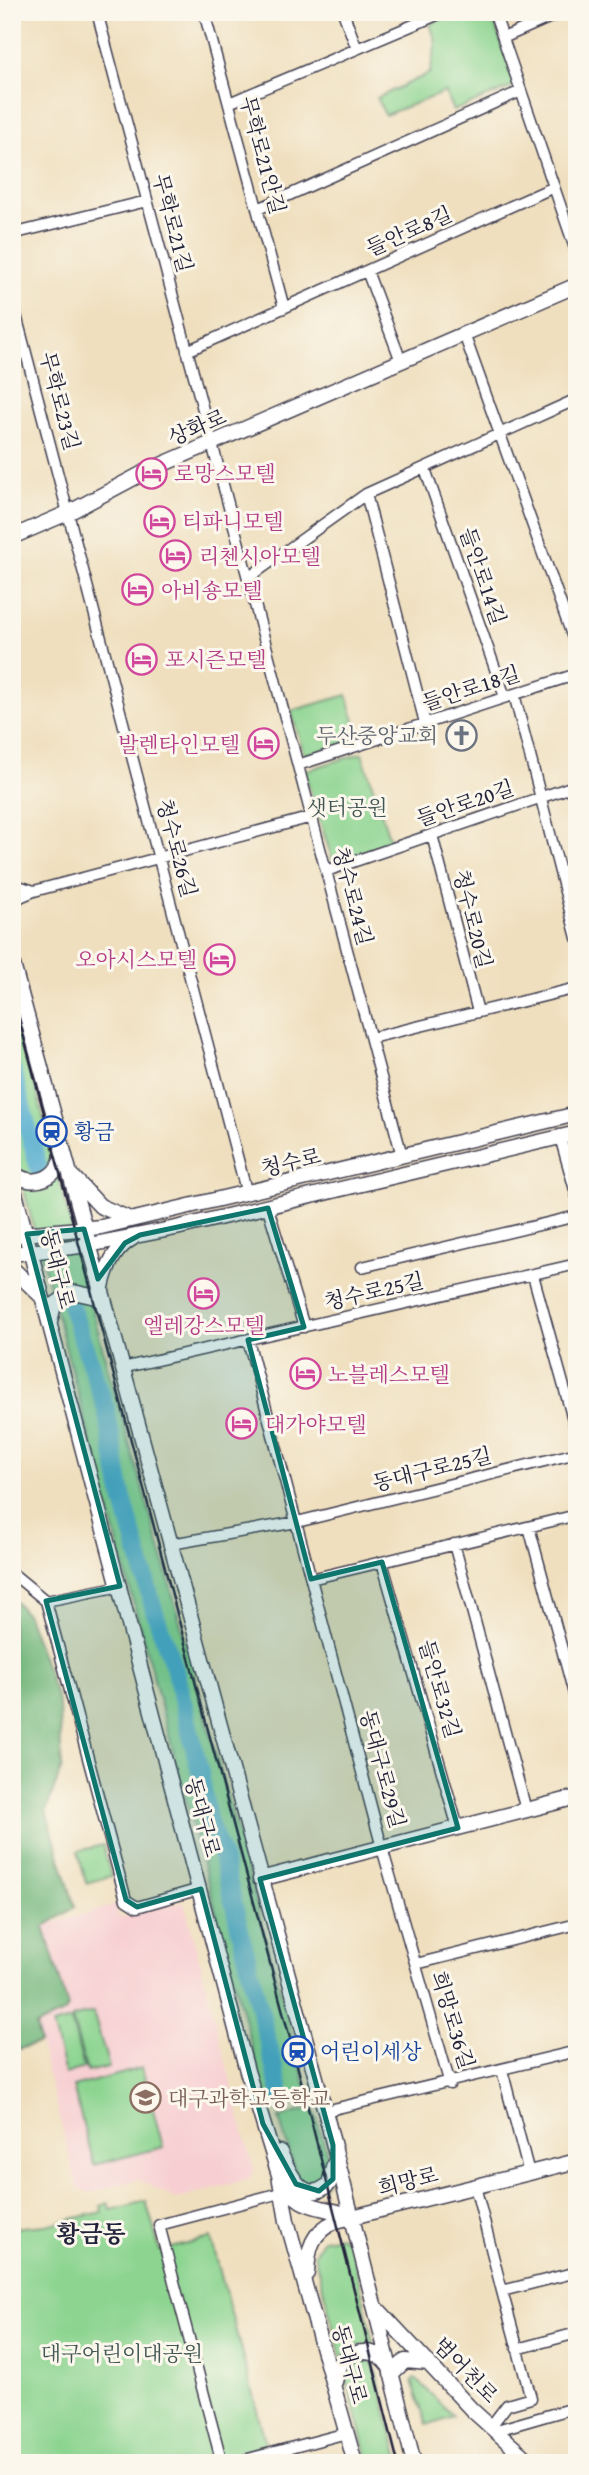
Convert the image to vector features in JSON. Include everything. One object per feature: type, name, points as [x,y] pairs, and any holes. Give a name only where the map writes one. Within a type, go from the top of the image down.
[{"type":"main road","name":"상화로","points":[[12,537],[70,512],[147,471],[577,285]]},
{"type":"main road","name":"동대구로","points":[[12,961],[325,2111],[414,2463]]},
{"type":"main road","name":"청수로","points":[[20,1234],[84,1229],[131,1219],[247,1194],[577,1114]]},
{"type":"main road","name":"청수로","points":[[12,1254],[89,1245],[268,1208],[577,1133]]},
{"type":"main road","points":[[12,1172],[27,1181],[46,1178],[60,1164],[61,1145]]},
{"type":"main road","points":[[68,1167],[92,1199],[111,1212],[131,1219]]},
{"type":"main road","name":"동대구로","points":[[14,1188],[20,1234],[31,1253],[279,2176],[280,2193],[355,2463]]},
{"type":"main road","points":[[12,1213],[14,1188]]},
{"type":"main road","points":[[102,1289],[109,1265],[119,1250],[140,1235]]},
{"type":"main road","points":[[12,1268],[44,1301]]},
{"type":"main road","points":[[51,1329],[54,1306],[73,1292],[96,1297],[108,1317]]},
{"type":"main road","points":[[382,1847],[577,1797]]},
{"type":"main road","name":"동대구로29길","points":[[260,1879],[382,1847]]},
{"type":"main road","points":[[263,2124],[277,2142],[294,2181],[306,2191],[323,2189],[333,2179],[333,2145]]},
{"type":"main road","name":"희망로","points":[[307,2285],[309,2248],[322,2227],[352,2216],[577,2161]]},
{"type":"main road","points":[[279,2176],[293,2195],[309,2206],[352,2216]]},
{"type":"main road","name":"범어천로","points":[[373,2305],[531,2463]]},
{"type":"main road","points":[[337,2395],[336,2372],[350,2355],[373,2353],[391,2371],[405,2361],[429,2363]]},
{"type":"street","name":"무학로21길","points":[[97,12],[212,443]]},
{"type":"street","name":"무학로21안길","points":[[204,12],[284,308]]},
{"type":"street","points":[[344,12],[357,49]]},
{"type":"street","points":[[229,103],[444,12]]},
{"type":"street","points":[[494,12],[577,254]]},
{"type":"street","points":[[503,38],[562,12]]},
{"type":"street","points":[[258,209],[521,91]]},
{"type":"street","name":"들안로8길","points":[[187,351],[554,187]]},
{"type":"street","points":[[12,234],[147,201]]},
{"type":"street","points":[[367,271],[401,361]]},
{"type":"street","name":"무학로23길","points":[[12,300],[70,512]]},
{"type":"street","points":[[464,334],[577,649]]},
{"type":"street","points":[[248,578],[366,494],[577,399]]},
{"type":"street","name":"청수로24길","points":[[212,443],[402,1156]]},
{"type":"street","name":"들안로14길","points":[[425,469],[509,696],[540,797]]},
{"type":"street","points":[[366,494],[425,723]]},
{"type":"street","name":"청수로26길","points":[[70,512],[247,1194]]},
{"type":"street","name":"들안로18길","points":[[298,765],[577,674]]},
{"type":"street","name":"들안로20길","points":[[326,871],[577,785]]},
{"type":"street","points":[[540,797],[577,938]]},
{"type":"street","points":[[12,906],[20,897],[34,891],[312,817]]},
{"type":"street","name":"청수로20길","points":[[432,835],[478,1012]]},
{"type":"street","points":[[12,884],[34,891]]},
{"type":"street","points":[[371,1038],[577,988]]},
{"type":"street","points":[[560,1137],[577,1197]]},
{"type":"street","name":"청수로25길","points":[[268,1208],[304,1327],[577,1264]]},
{"type":"street","points":[[362,1267],[577,1216]]},
{"type":"street","points":[[533,1275],[577,1434]]},
{"type":"street","points":[[122,1368],[304,1327]]},
{"type":"street","points":[[248,1340],[297,1522]]},
{"type":"street","name":"동대구로25길","points":[[171,1544],[297,1522],[577,1453]]},
{"type":"street","points":[[312,1578],[577,1515]]},
{"type":"street","name":"동대구로29길","points":[[297,1522],[382,1847]]},
{"type":"street","points":[[529,1527],[577,1705]]},
{"type":"street","points":[[454,1544],[526,1810]]},
{"type":"street","name":"들안로32길","points":[[382,1562],[458,1828]]},
{"type":"street","points":[[12,1573],[46,1601],[126,1900],[137,1906],[200,1889]]},
{"type":"street","points":[[46,1601],[121,1586]]},
{"type":"street","name":"희망로36길","points":[[382,1847],[450,2084],[577,2051]]},
{"type":"street","name":"희망로36길","points":[[416,1964],[577,1924]]},
{"type":"street","points":[[502,2070],[528,2173]]},
{"type":"street","points":[[325,2111],[450,2084]]},
{"type":"street","points":[[475,2186],[531,2398],[507,2405],[494,2428]]},
{"type":"street","points":[[222,2463],[159,2225],[280,2193]]},
{"type":"street","points":[[502,2291],[577,2272]]},
{"type":"street","points":[[517,2349],[577,2333]]},
{"type":"street","points":[[494,2428],[577,2407]]},
{"type":"street","points":[[233,2463],[346,2433]]},
{"type":"highlighted area","points":[[268,1208],[304,1327],[248,1340],[311,1579],[382,1562],[458,1828],[260,1879],[333,2145],[333,2179],[319,2191],[296,2184],[263,2124],[201,1889],[137,1907],[126,1900],[46,1601],[120,1586],[27,1234],[84,1229],[98,1279],[125,1243],[140,1235]]},
{"type":"shaded area","name":"대구과학고등학교","points":[[184,1901],[254,2171],[248,2179],[175,2199],[138,2179],[90,2193],[78,2188],[35,2026],[65,2012],[68,2007],[44,1926],[115,1905],[119,1918]]},
{"type":"green space","points":[[454,12],[491,12],[515,86],[453,111],[445,92],[385,115],[377,98],[430,73],[436,42],[430,24]]},
{"type":"green space","points":[[347,695],[360,739],[304,755],[291,711]]},
{"type":"green space","name":"샛터공원","points":[[362,753],[391,843],[333,862],[304,771]]},
{"type":"green space","points":[[12,995],[108,1370],[163,1559],[308,2094],[267,2104],[12,1146]]},
{"type":"green space","points":[[12,1598],[27,1615],[59,1704],[62,1767],[46,1811],[75,1907],[44,1927],[68,2007],[65,2012],[36,2026],[40,2043],[12,2051]]},
{"type":"green space","points":[[103,1845],[111,1876],[86,1883],[78,1851]]},
{"type":"green space","points":[[93,2012],[109,2067],[87,2072],[72,2018]]},
{"type":"green space","points":[[71,2020],[84,2068],[65,2074],[52,2025]]},
{"type":"green space","points":[[142,2068],[163,2147],[94,2165],[73,2087]]},
{"type":"green space","points":[[313,2108],[332,2171],[323,2187],[298,2181],[279,2118]]},
{"type":"green space","name":"대구어린이대공원","points":[[146,2201],[160,2251],[211,2238],[267,2448],[212,2463],[12,2463],[12,2228],[46,2225],[102,2212],[101,2206],[109,2203],[111,2210]]},
{"type":"green space","points":[[340,2236],[351,2244],[375,2351],[365,2346],[354,2346],[341,2358],[314,2254],[323,2239]]},
{"type":"green space","points":[[354,2358],[369,2359],[375,2367],[400,2463],[369,2463],[345,2372],[348,2363]]},
{"type":"green space","points":[[415,2379],[453,2416],[427,2425],[412,2381]]},
{"type":"waterway","points":[[12,1070],[39,1169]]},
{"type":"waterway","points":[[71,1307],[106,1409],[122,1495],[154,1610],[175,1670],[200,1772],[208,1820],[221,1853],[282,2099]]},
{"type":"railway","points":[[12,993],[295,2057],[398,2463]]},
{"type":"place","name":"로망스모텔","points":[[151,473]]},
{"type":"place","name":"티파니모텔","points":[[159,521]]},
{"type":"place","name":"리첸시아모텔","points":[[176,556]]},
{"type":"place","name":"아비숑모텔","points":[[138,590]]},
{"type":"place","name":"포시즌모텔","points":[[142,659]]},
{"type":"place","name":"두산중앙교회","points":[[461,735]]},
{"type":"place","name":"발렌타인모텔","points":[[263,744]]},
{"type":"place","name":"오아시스모텔","points":[[220,959]]},
{"type":"place","name":"황금","points":[[51,1131]]},
{"type":"place","name":"엘레강스모텔","points":[[204,1293]]},
{"type":"place","name":"노블레스모텔","points":[[305,1374]]},
{"type":"place","name":"대가야모텔","points":[[242,1424]]},
{"type":"place","name":"어린이세상","points":[[297,2051]]},
{"type":"place","name":"대구과학고등학교","points":[[145,2098]]},
{"type":"district","name":"황금동","points":[[91,2233]]}]
